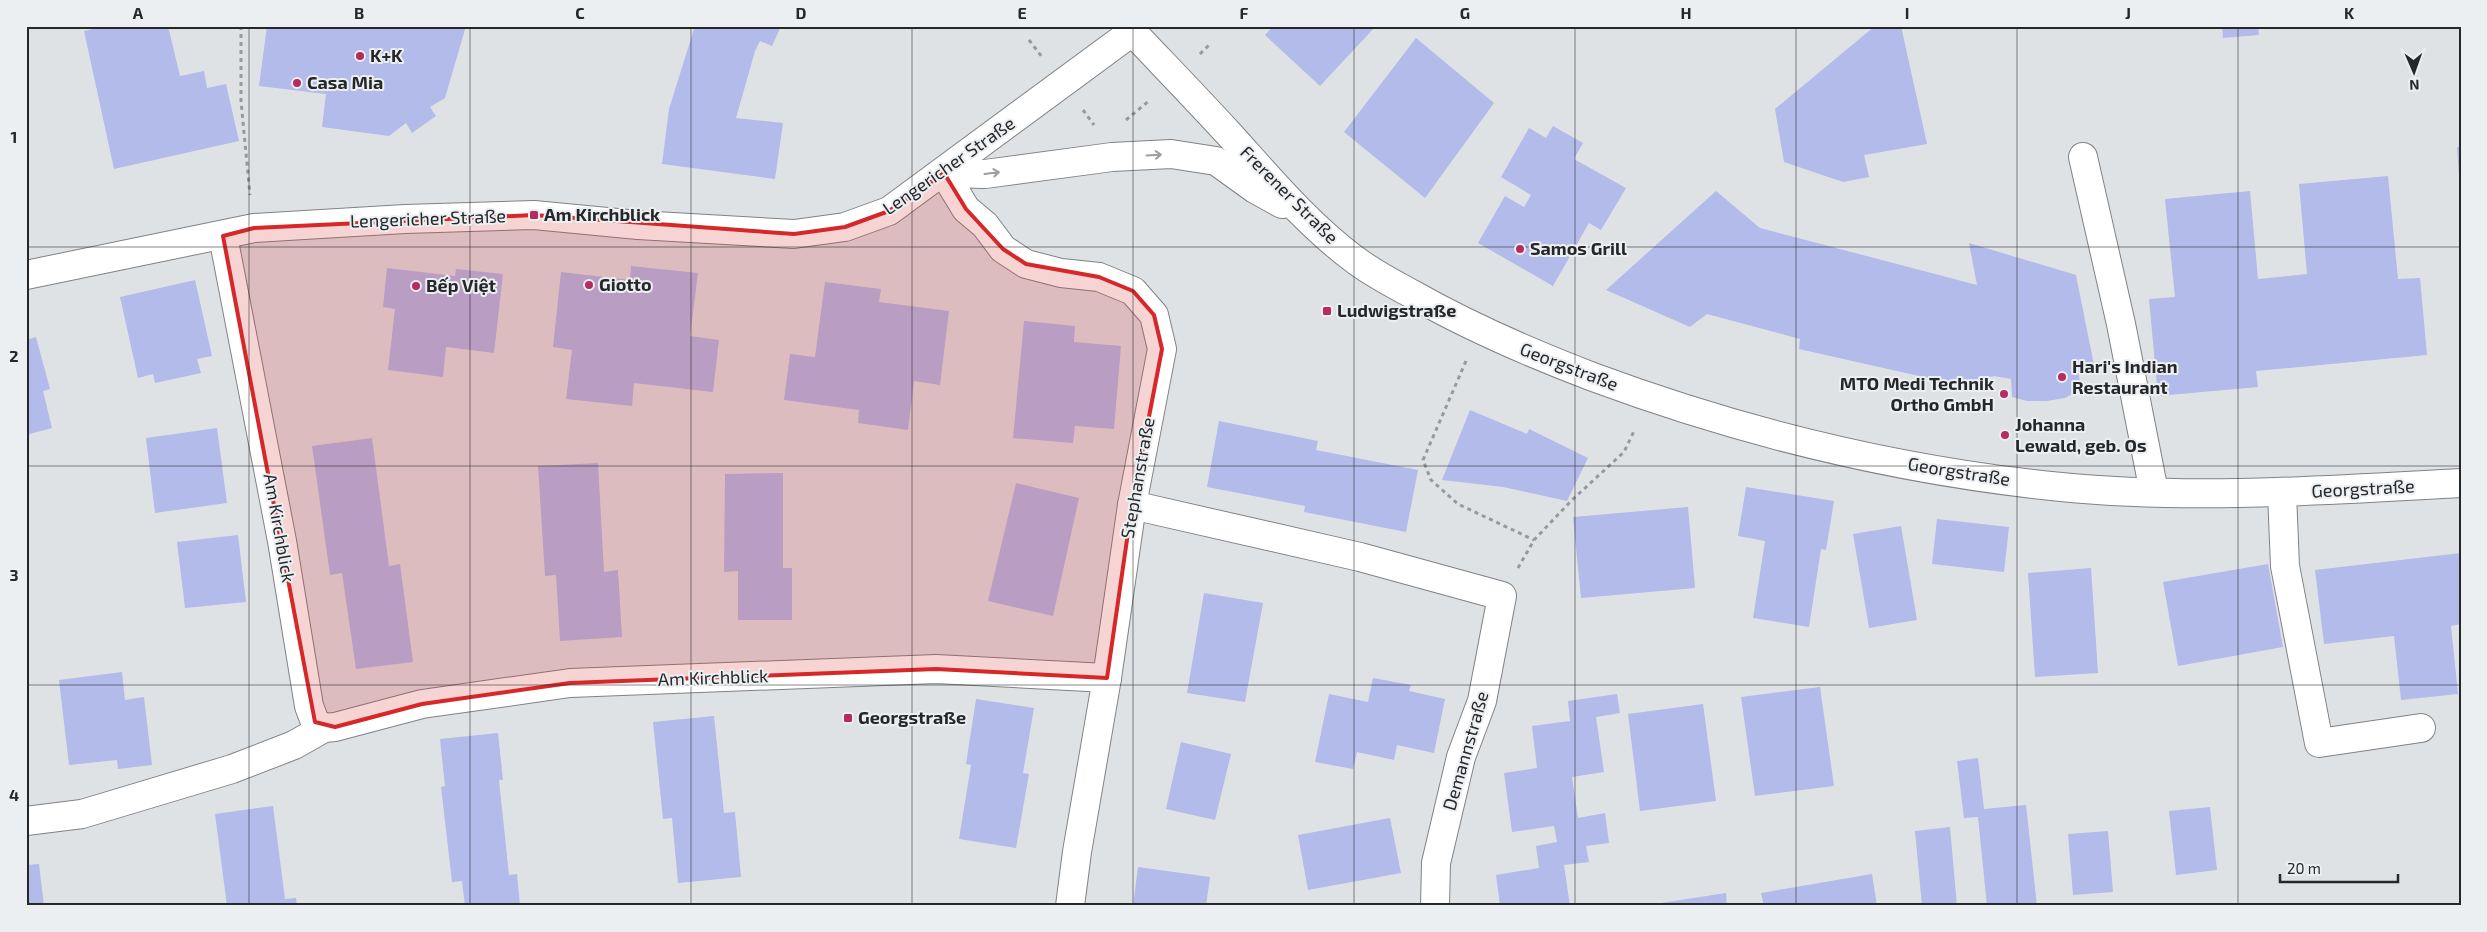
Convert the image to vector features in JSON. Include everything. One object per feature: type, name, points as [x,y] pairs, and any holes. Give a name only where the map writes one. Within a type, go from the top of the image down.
[{"type":"main road","name":"Lengericher Straße","points":[[26,275],[121,254],[223,236],[254,228],[405,219],[534,215],[638,225],[794,234],[845,227],[889,211],[944,173],[1133,28]]},
{"type":"main road","name":"Frerener Straße","points":[[1133,28],[1308,219],[1355,259],[1479,331]]},
{"type":"main road","points":[[944,173],[985,174],[1112,156],[1172,154],[1216,161],[1255,189],[1308,219]]},
{"type":"main road","points":[[2083,156],[2121,324],[2154,492]]},
{"type":"main road","name":"Stephanstraße","points":[[944,173],[966,208],[985,226],[1003,249],[1026,264],[1061,273],[1099,277],[1133,291],[1154,315],[1162,349],[1132,505],[1107,678],[1077,852],[1070,906]]},
{"type":"main road","name":"Am Kirchblick","points":[[223,236],[280,532],[309,706],[314,722],[324,728]]},
{"type":"main road","name":"Georgstraße","points":[[1479,331],[1536,355],[1650,397],[1762,433],[1932,470],[2062,487],[2154,492],[2282,493],[2461,484]]},
{"type":"main road","points":[[2282,493],[2285,566],[2319,743],[2422,728]]},
{"type":"main road","points":[[1132,505],[1360,557],[1502,596]]},
{"type":"main road","name":"Demannstraße","points":[[1435,906],[1436,863],[1462,757],[1482,701],[1502,596]]},
{"type":"main road","name":"Am Kirchblick","points":[[26,820],[82,814],[232,770],[294,745],[324,728],[335,728],[422,704],[570,684],[936,669],[1107,678]]},
{"type":"path","points":[[241,26],[241,101],[254,228]]},
{"type":"path","points":[[1479,331],[1423,460],[1431,480],[1458,504],[1534,540]]},
{"type":"path","points":[[1502,596],[1534,540],[1571,501],[1624,452],[1650,397]]},
{"type":"highlighted area","points":[[944,173],[966,209],[1003,249],[1026,264],[1099,277],[1133,291],[1154,315],[1162,349],[1132,505],[1107,678],[936,669],[570,683],[422,704],[335,727],[315,722],[223,236],[254,228],[534,215],[794,234],[845,227],[889,211]]},
{"type":"building","points":[[105,26],[168,26],[180,76],[204,71],[207,88],[226,84],[239,141],[114,169],[84,31]]},
{"type":"building","name":"K+K","points":[[267,26],[466,26],[445,98],[430,107],[436,116],[412,133],[406,123],[389,136],[322,127],[326,94],[259,86]]},
{"type":"building","points":[[687,26],[781,26],[772,46],[760,41],[755,51],[736,118],[783,123],[775,179],[662,164],[669,109],[694,29]]},
{"type":"building","points":[[1273,26],[1376,26],[1320,86],[1265,35]]},
{"type":"building","points":[[1875,26],[1901,26],[1927,144],[1864,155],[1869,177],[1843,182],[1784,162],[1775,109]]},
{"type":"building","points":[[2222,26],[2258,26],[2259,35],[2223,38]]},
{"type":"building","points":[[1416,38],[1494,103],[1425,198],[1344,132]]},
{"type":"building","points":[[1553,126],[1583,143],[1574,159],[1626,188],[1601,230],[1589,223],[1553,286],[1478,243],[1505,196],[1524,207],[1531,195],[1501,177],[1529,128],[1546,138]]},
{"type":"building","points":[[2457,147],[2461,147],[2461,175],[2459,175]]},
{"type":"building","points":[[2388,176],[2398,279],[2420,278],[2427,355],[2256,371],[2258,387],[2158,396],[2149,299],[2175,297],[2165,199],[2250,191],[2258,279],[2307,274],[2299,184]]},
{"type":"building","points":[[1716,191],[1760,228],[1977,285],[1969,243],[2076,275],[2095,370],[2079,374],[2080,390],[2065,398],[2047,401],[2027,401],[2012,397],[2011,379],[1994,376],[1959,385],[1799,349],[1800,339],[1707,314],[1690,327],[1606,290]]},
{"type":"building","points":[[631,266],[698,273],[690,336],[719,340],[713,392],[634,383],[632,406],[566,399],[572,350],[553,347],[561,272],[630,280]]},
{"type":"building","points":[[387,268],[455,276],[456,269],[503,274],[494,353],[446,347],[443,377],[388,370],[395,309],[383,307]]},
{"type":"building","points":[[195,280],[212,356],[197,359],[201,373],[155,383],[153,374],[138,378],[120,297]]},
{"type":"building","points":[[825,282],[881,289],[879,302],[949,311],[940,385],[914,381],[908,430],[858,423],[859,410],[784,400],[790,354],[815,357]]},
{"type":"building","points":[[1024,321],[1075,326],[1074,342],[1121,346],[1114,429],[1075,426],[1073,443],[1013,438]]},
{"type":"building","points":[[36,337],[50,389],[43,391],[52,428],[26,435],[26,340]]},
{"type":"building","points":[[1470,410],[1527,434],[1529,429],[1588,458],[1567,501],[1503,487],[1442,480]]},
{"type":"building","points":[[1219,421],[1318,441],[1316,450],[1418,470],[1406,532],[1304,512],[1305,506],[1207,487]]},
{"type":"building","points":[[217,428],[227,503],[155,513],[146,438]]},
{"type":"building","points":[[372,438],[389,566],[400,564],[413,662],[356,669],[342,573],[330,575],[312,446]]},
{"type":"building","points":[[598,463],[604,572],[618,570],[622,637],[560,641],[556,575],[545,576],[538,466]]},
{"type":"building","points":[[783,473],[783,568],[792,568],[792,620],[738,620],[738,571],[724,572],[725,474]]},
{"type":"building","points":[[1016,483],[1079,498],[1053,616],[988,601]]},
{"type":"building","points":[[1746,487],[1834,501],[1826,550],[1821,549],[1809,627],[1753,618],[1765,541],[1738,536]]},
{"type":"building","points":[[1688,507],[1695,588],[1581,598],[1573,517]]},
{"type":"building","points":[[1937,519],[2009,527],[2004,572],[1932,564]]},
{"type":"building","points":[[1901,526],[1917,620],[1869,628],[1853,534]]},
{"type":"building","points":[[238,535],[246,602],[185,608],[177,542]]},
{"type":"building","points":[[2461,553],[2461,624],[2451,626],[2458,694],[2401,700],[2394,636],[2324,644],[2315,570]]},
{"type":"building","points":[[2268,564],[2283,647],[2178,666],[2163,582]]},
{"type":"building","points":[[2091,568],[2098,673],[2035,677],[2028,573]]},
{"type":"building","points":[[1204,593],[1263,603],[1245,702],[1187,693]]},
{"type":"building","points":[[122,672],[125,700],[144,697],[152,765],[118,769],[117,760],[69,765],[59,680]]},
{"type":"building","points":[[1373,678],[1411,685],[1409,691],[1445,699],[1434,753],[1397,745],[1394,760],[1357,752],[1353,769],[1315,762],[1329,694],[1368,702]]},
{"type":"building","points":[[1820,687],[1834,786],[1755,796],[1741,697]]},
{"type":"building","points":[[1617,694],[1620,713],[1596,717],[1604,772],[1572,777],[1578,818],[1605,813],[1609,843],[1586,846],[1589,862],[1564,865],[1570,906],[1500,906],[1496,875],[1539,868],[1536,846],[1557,842],[1554,826],[1512,832],[1504,773],[1537,768],[1532,726],[1570,721],[1568,701]]},
{"type":"building","points":[[976,699],[1034,708],[1023,773],[1029,774],[1016,848],[959,839],[971,765],[966,764]]},
{"type":"building","points":[[1703,704],[1716,801],[1640,811],[1628,714]]},
{"type":"building","points":[[714,716],[724,813],[735,812],[741,877],[678,883],[672,818],[663,819],[653,722]]},
{"type":"building","points":[[498,733],[503,780],[499,780],[509,875],[517,874],[520,906],[465,906],[462,881],[452,882],[441,787],[445,786],[440,739]]},
{"type":"building","points":[[1181,742],[1231,754],[1215,820],[1166,809]]},
{"type":"building","points":[[1978,758],[1984,809],[2026,805],[2037,906],[1987,906],[1978,817],[1964,818],[1957,761]]},
{"type":"building","points":[[273,806],[285,899],[296,898],[297,906],[227,906],[215,814]]},
{"type":"building","points":[[2210,807],[2217,870],[2176,875],[2169,811]]},
{"type":"building","points":[[1390,818],[1401,873],[1308,890],[1298,835]]},
{"type":"building","points":[[1950,827],[1957,906],[1922,906],[1915,831]]},
{"type":"building","points":[[2108,831],[2113,892],[2073,895],[2068,834]]},
{"type":"building","points":[[39,864],[44,906],[26,906],[26,865]]},
{"type":"building","points":[[1138,867],[1210,877],[1206,906],[1133,906]]},
{"type":"building","points":[[1872,874],[1877,906],[1764,906],[1761,893]]},
{"type":"building","points":[[1726,893],[1727,906],[1648,905]]},
{"type":"place","name":"K+K","points":[[360,56]]},
{"type":"place","name":"Casa Mia","points":[[297,83]]},
{"type":"place","name":"Am Kirchblick","points":[[534,215]]},
{"type":"place","name":"Samos Grill","points":[[1520,249]]},
{"type":"place","name":"Giotto","points":[[589,285]]},
{"type":"place","name":"Bếp Việt","points":[[416,286]]},
{"type":"place","name":"Ludwigstraße","points":[[1327,311]]},
{"type":"place","name":"Hari's Indian Restaurant","points":[[2062,377]]},
{"type":"place","name":"MTO Medi Technik Ortho GmbH","points":[[2004,394]]},
{"type":"place","name":"Johanna Lewald, geb. Os","points":[[2005,435]]},
{"type":"place","name":"Georgstraße","points":[[848,718]]}]
